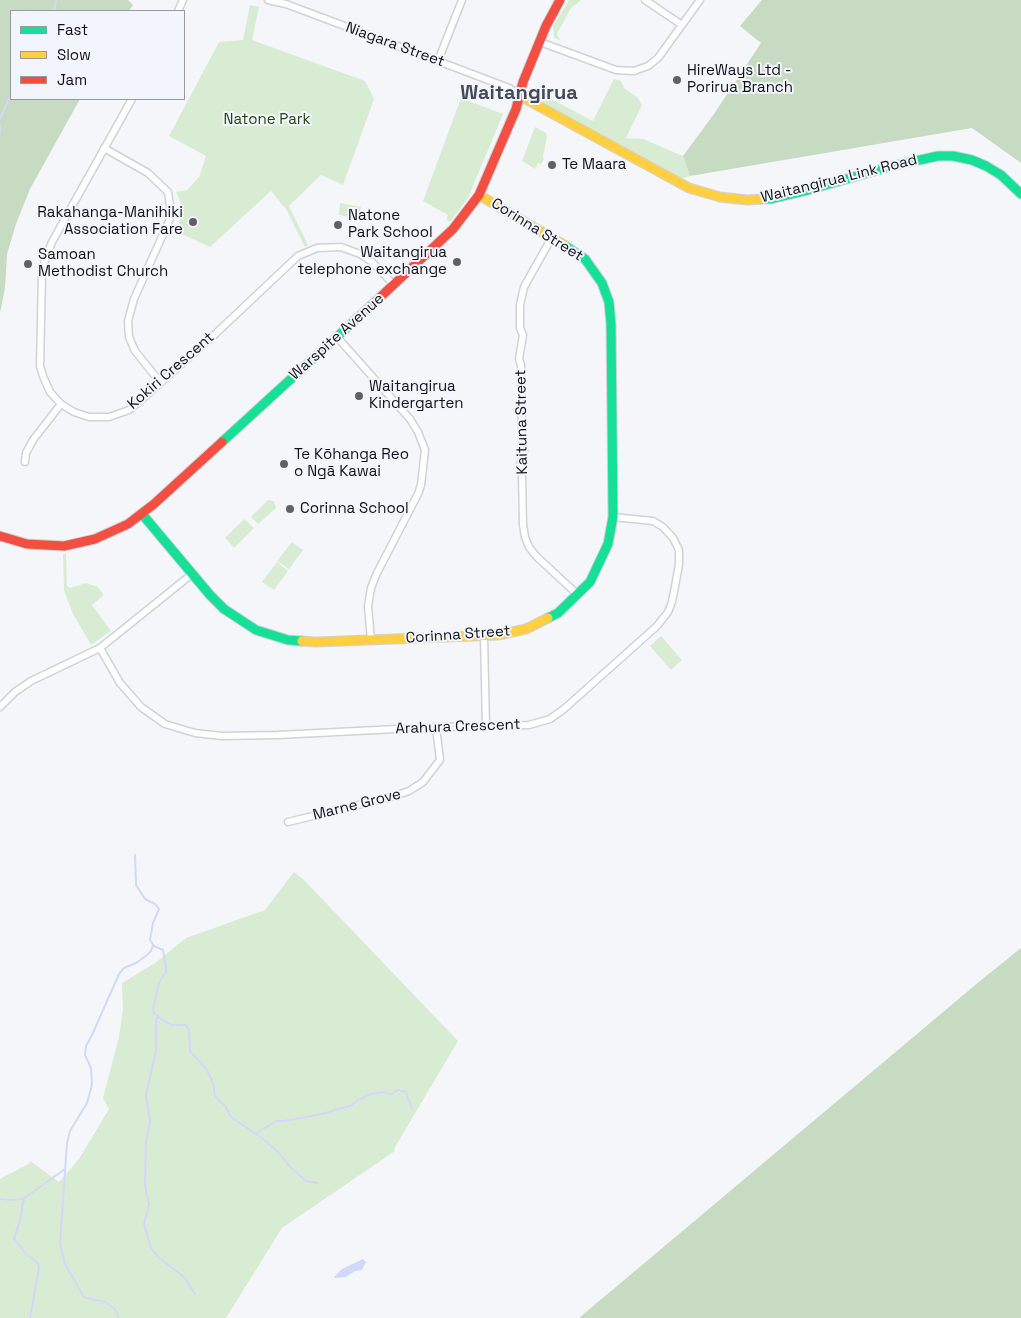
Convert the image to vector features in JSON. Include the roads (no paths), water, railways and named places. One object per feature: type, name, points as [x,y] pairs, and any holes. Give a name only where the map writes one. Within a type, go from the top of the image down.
[{"type":"main road","name":"Warspite Avenue","points":[[0,536],[27,544],[64,546],[87,542],[128,524],[142,514],[394,286],[453,229],[480,195],[516,109],[523,82],[551,15],[560,0]]},
{"type":"main road","name":"Waitangirua Link Road","points":[[520,96],[671,179],[689,188],[720,197],[747,200],[770,199],[892,166],[938,156],[953,156],[972,160],[986,166],[1001,174],[1021,194]]},
{"type":"main road","name":"Corinna Street","points":[[142,514],[224,609],[256,630],[300,642],[484,636],[511,633],[540,623],[558,612],[578,595],[590,582],[600,563],[608,544],[613,517],[611,324],[609,302],[602,282],[591,266],[576,252],[480,195]]},
{"type":"street","name":"Niagara Street","points":[[270,0],[286,4],[509,88],[520,96]]},
{"type":"street","points":[[438,61],[462,0]]},
{"type":"street","points":[[645,0],[682,25]]},
{"type":"street","points":[[540,42],[608,68],[628,72],[644,68],[654,62],[664,51],[700,0]]},
{"type":"street","name":"Kokiri Crescent","points":[[131,100],[52,242],[43,267],[40,366],[50,392],[61,404],[89,417],[109,417],[129,410],[298,256],[317,248],[341,247],[360,254],[371,261],[394,286]]},
{"type":"street","points":[[104,148],[148,173],[168,192],[171,212],[169,221],[134,299],[128,321],[129,336],[134,351],[160,382]]},
{"type":"street","name":"Kaituna Street","points":[[552,237],[524,287],[520,305],[520,328],[523,335],[519,359],[521,365],[522,438],[524,451],[520,465],[522,473],[523,525],[525,537],[536,556],[578,595]]},
{"type":"street","points":[[337,337],[410,419],[418,432],[425,450],[418,494],[377,573],[372,588],[368,606],[371,640]]},
{"type":"street","points":[[25,462],[26,453],[33,440],[61,404]]},
{"type":"street","name":"Arahura Crescent","points":[[100,648],[120,683],[141,707],[165,724],[195,733],[222,736],[278,736],[436,727],[529,725],[550,719],[564,708],[657,626],[668,612],[672,602],[678,565],[679,550],[673,538],[663,527],[653,521],[613,517]]},
{"type":"street","points":[[0,707],[14,692],[31,681],[100,648],[192,574]]},
{"type":"street","points":[[484,636],[486,727]]},
{"type":"street","name":"Marne Grove","points":[[288,822],[409,791],[423,782],[440,760],[436,727]]},
{"type":"water","points":[[363,1259],[366,1262],[362,1270],[355,1271],[346,1277],[334,1277],[342,1269]]},
{"type":"waterway","points":[[54,10],[56,0]]},
{"type":"waterway","points":[[0,119],[10,97]]},
{"type":"waterway","points":[[0,126],[0,133]]},
{"type":"waterway","points":[[135,855],[136,885],[145,899],[155,904],[159,909],[153,923],[150,940],[154,946],[163,950],[166,968],[166,972],[159,983],[153,1009],[154,1013],[158,1016],[156,1020],[156,1051],[146,1095],[150,1121],[146,1143],[145,1186],[149,1204],[144,1224],[151,1248],[158,1257],[184,1277],[195,1294]]},
{"type":"waterway","points":[[119,1318],[115,1309],[105,1302],[84,1297],[65,1264],[60,1244],[67,1143],[70,1131],[87,1103],[92,1085],[91,1068],[85,1055],[86,1046],[119,974],[124,968],[146,956],[151,951],[153,945]]},
{"type":"waterway","points":[[158,1017],[171,1025],[186,1025],[189,1030],[190,1051],[207,1070],[213,1083],[215,1096],[225,1106],[231,1117],[263,1139],[306,1181],[318,1183]]},
{"type":"waterway","points":[[256,1133],[277,1121],[322,1114],[352,1105],[371,1094],[382,1092],[392,1094],[398,1090],[406,1092],[412,1108]]},
{"type":"waterway","points":[[0,1199],[23,1199],[65,1169]]},
{"type":"waterway","points":[[26,1197],[14,1238],[25,1253],[38,1263],[39,1268],[30,1318]]},
{"type":"place","name":"HireWays Ltd - Porirua Branch","points":[[677,80]]},
{"type":"place","name":"Te Maara","points":[[552,165]]},
{"type":"place","name":"Rakahanga-Manihiki Association Fare","points":[[193,222]]},
{"type":"place","name":"Natone Park School","points":[[338,225]]},
{"type":"place","name":"Waitangirua telephone exchange","points":[[457,262]]},
{"type":"place","name":"Samoan Methodist Church","points":[[28,264]]},
{"type":"place","name":"Waitangirua Kindergarten","points":[[359,396]]},
{"type":"place","name":"Te Kōhanga Reo o Ngā Kawai","points":[[284,464]]},
{"type":"place","name":"Corinna School","points":[[290,509]]},
{"type":"district","name":"Waitangirua","points":[[519,94]]},
{"type":"park label","name":"Natone Park","points":[[267,120]]}]
